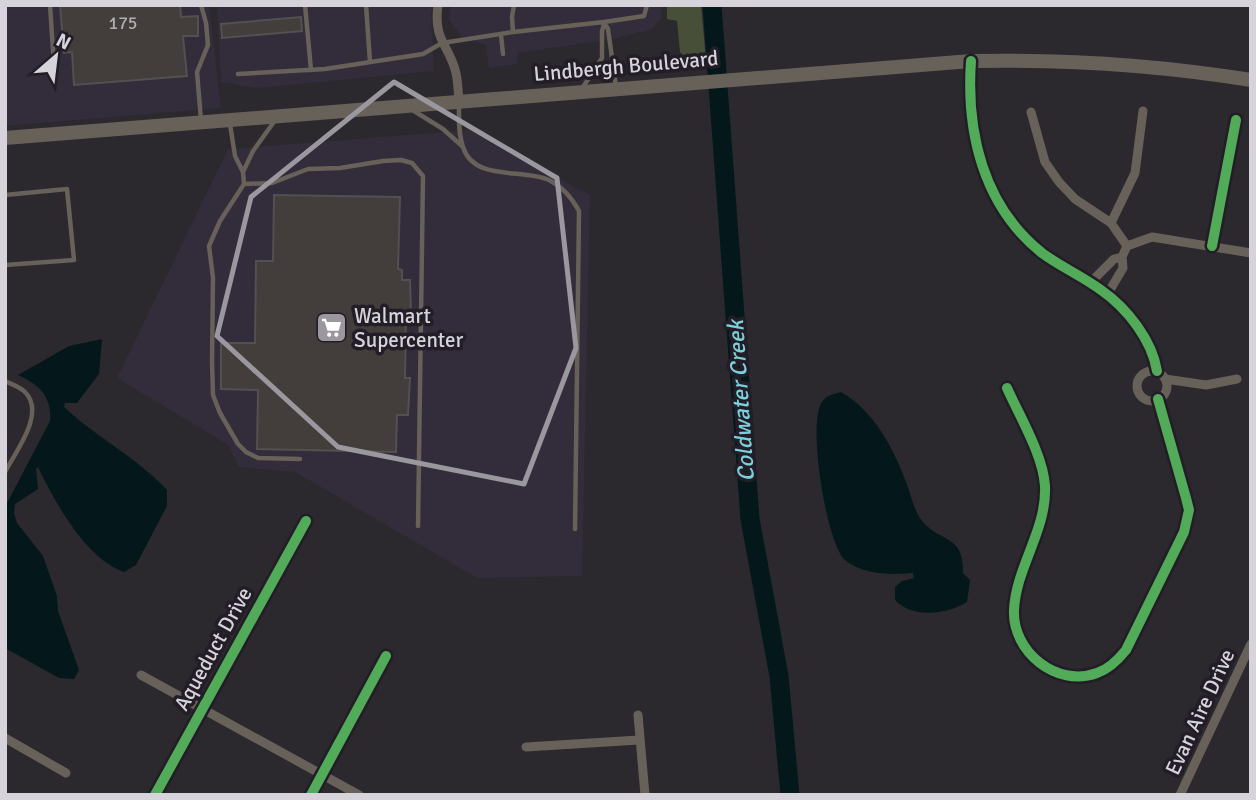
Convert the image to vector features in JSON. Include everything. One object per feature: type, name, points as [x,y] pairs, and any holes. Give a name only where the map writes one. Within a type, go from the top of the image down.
[{"type":"main road","name":"Lindbergh Boulevard","points":[[5,138],[971,61],[1104,62],[1251,80]]},
{"type":"street","points":[[438,5],[436,19],[439,39],[456,72],[459,101]]},
{"type":"street","points":[[971,61],[970,97],[975,142],[990,187],[1019,231],[1041,252],[1107,295],[1138,327],[1154,356],[1157,371],[1165,379],[1206,385],[1237,379]]},
{"type":"street","points":[[1111,223],[1135,173],[1143,111]]},
{"type":"street","points":[[1031,112],[1045,162],[1059,182],[1075,199],[1111,223],[1127,246]]},
{"type":"street","points":[[1212,246],[1236,120]]},
{"type":"street","points":[[1107,295],[1123,268],[1122,257],[1127,246],[1152,237],[1251,253]]},
{"type":"street","points":[[1090,283],[1114,260],[1122,257]]},
{"type":"street","points":[[1157,371],[1145,372],[1140,376],[1136,386],[1142,397],[1153,401],[1158,399],[1166,391],[1165,379]]},
{"type":"street","points":[[1007,387],[1043,470],[1045,490],[1037,534],[1017,587],[1014,627],[1023,644],[1040,664],[1068,675],[1084,677],[1099,673],[1115,663],[1126,650],[1177,549],[1187,522],[1189,510],[1158,399]]},
{"type":"street","name":"Aqueduct Drive","points":[[155,795],[306,521]]},
{"type":"street","name":"Evan Aire Drive","points":[[1180,795],[1251,644]]},
{"type":"street","points":[[311,795],[386,656]]},
{"type":"street","points":[[141,675],[359,795]]},
{"type":"street","points":[[638,715],[645,795]]},
{"type":"street","points":[[5,738],[66,773]]},
{"type":"street","points":[[526,747],[639,740]]},
{"type":"lane","points":[[50,5],[55,80]]},
{"type":"lane","points":[[201,5],[208,46],[197,72],[201,122]]},
{"type":"lane","points":[[305,5],[311,69]]},
{"type":"lane","points":[[366,5],[370,62]]},
{"type":"lane","points":[[513,32],[514,5]]},
{"type":"lane","points":[[238,74],[311,69],[423,54],[442,43],[644,16],[648,5]]},
{"type":"lane","points":[[604,23],[608,29],[617,88]]},
{"type":"lane","points":[[581,91],[602,58],[604,23]]},
{"type":"lane","points":[[501,35],[503,54]]},
{"type":"lane","points":[[459,101],[463,147],[469,159],[485,169],[538,176],[550,181],[566,193],[579,211],[575,528]]},
{"type":"lane","points":[[404,105],[431,119],[463,147]]},
{"type":"lane","points":[[243,172],[253,151],[279,115]]},
{"type":"lane","points":[[230,119],[235,156],[243,172],[244,184],[220,221],[209,246],[214,278],[213,395],[237,444],[246,453],[258,458],[300,459]]},
{"type":"lane","points":[[244,184],[272,183],[308,169],[401,160],[412,163],[423,176],[418,526]]},
{"type":"lane","points":[[5,195],[67,190],[74,260],[5,265]]},
{"type":"lane","points":[[5,381],[24,391],[32,403],[33,419],[5,472]]},
{"type":"highlighted area","points":[[394,82],[557,178],[576,348],[524,484],[338,447],[217,336],[251,197]]},
{"type":"shaded area","points":[[5,5],[209,5],[221,108],[5,126]]},
{"type":"shaded area","points":[[217,5],[433,5],[431,15],[434,71],[256,88],[221,82]]},
{"type":"shaded area","points":[[451,5],[662,5],[661,19],[652,29],[613,39],[517,53],[518,64],[489,68],[486,45],[461,36],[449,20]]},
{"type":"shaded area","points":[[483,129],[494,145],[590,195],[582,576],[477,578],[295,472],[239,467],[228,445],[117,378],[228,149]]},
{"type":"shaded area","points":[[102,339],[99,374],[77,403],[65,403],[64,407],[156,479],[167,490],[167,506],[136,565],[124,572],[96,555],[84,542],[62,512],[38,467],[36,469],[38,489],[15,504],[14,513],[17,523],[43,556],[57,596],[58,611],[79,670],[74,679],[59,678],[5,648],[5,507],[50,421],[49,405],[43,393],[33,383],[18,375],[69,346]]},
{"type":"shaded area","points":[[841,392],[863,409],[881,431],[901,469],[923,522],[956,545],[962,560],[963,573],[970,580],[967,602],[940,612],[911,610],[895,600],[895,587],[902,581],[914,578],[913,573],[887,574],[860,569],[845,560],[838,549],[825,508],[817,433],[822,402],[828,396]]},
{"type":"green space","points":[[667,5],[701,5],[706,60],[690,62],[680,52],[677,21],[667,19]]},
{"type":"building","points":[[60,5],[180,5],[181,17],[198,16],[198,36],[183,36],[187,76],[74,85],[72,52],[64,53]]},
{"type":"building","points":[[301,17],[302,31],[222,38],[221,24]]},
{"type":"building","name":"Walmart Supercenter","points":[[274,195],[400,197],[398,269],[402,270],[402,280],[410,280],[411,314],[406,314],[405,378],[410,378],[408,415],[397,415],[396,452],[257,449],[258,390],[221,389],[221,343],[255,343],[256,261],[273,261]]},
{"type":"waterway","name":"Coldwater Creek","points":[[712,5],[750,519],[779,676],[790,795]]},
{"type":"cycle path","points":[[971,61],[970,88],[976,141],[982,166],[1005,213],[1042,253],[1111,297],[1129,315],[1144,336],[1157,371]]},
{"type":"cycle path","points":[[1212,246],[1236,120]]},
{"type":"cycle path","points":[[1007,388],[1036,449],[1045,486],[1037,533],[1016,594],[1015,625],[1020,639],[1039,662],[1066,675],[1097,673],[1113,664],[1126,650],[1184,532],[1189,510],[1158,399]]},
{"type":"cycle path","points":[[155,795],[306,521]]},
{"type":"cycle path","points":[[311,795],[386,656]]},
{"type":"place","name":"Walmart Supercenter","points":[[331,328]]}]
